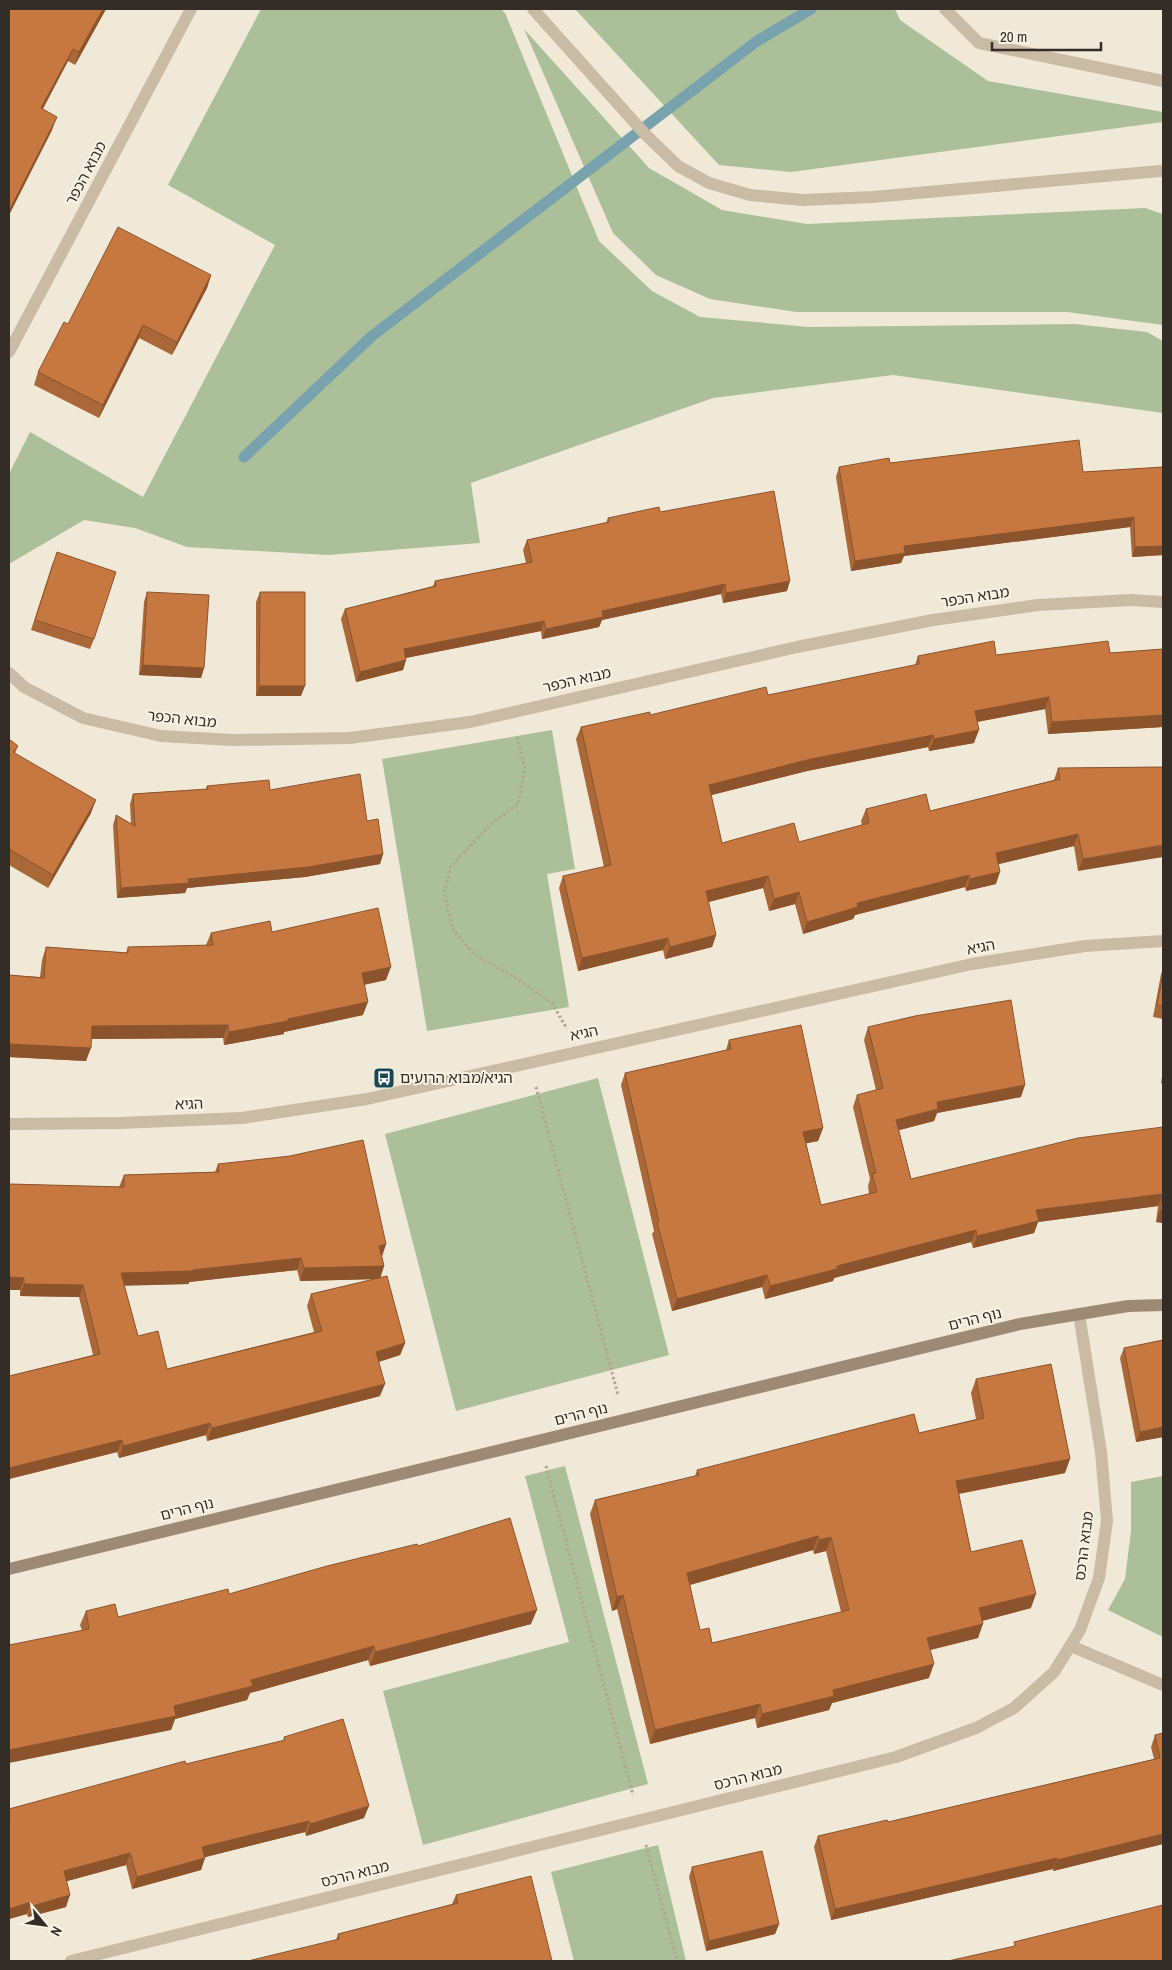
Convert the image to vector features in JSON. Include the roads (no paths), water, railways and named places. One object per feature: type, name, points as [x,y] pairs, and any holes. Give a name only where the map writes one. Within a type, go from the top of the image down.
[{"type":"street","name":"מבוא הכפר","points":[[9,352],[191,9]]},
{"type":"street","points":[[533,9],[645,134],[678,166],[709,183],[750,195],[803,200],[873,197],[1160,171]]},
{"type":"street","points":[[945,9],[979,43],[1163,81]]},
{"type":"street","name":"מבוא הכפר","points":[[9,673],[24,687],[83,718],[161,736],[233,740],[350,738],[470,722],[797,647],[933,620],[1038,604],[1131,600],[1163,602]]},
{"type":"street","name":"הגיא","points":[[9,1124],[118,1123],[242,1118],[367,1098],[972,964],[1085,946],[1163,941]]},
{"type":"street","name":"נוף הרים","points":[[9,1570],[1020,1324],[1128,1306],[1163,1305]]},
{"type":"street","name":"מבוא הרכס","points":[[71,1961],[896,1757],[976,1728],[1014,1708],[1054,1672],[1071,1646],[1080,1630],[1099,1578],[1107,1521],[1101,1452],[1079,1314]]},
{"type":"street","points":[[1071,1646],[1163,1685]]},
{"type":"waterway","points":[[244,457],[372,336],[757,41],[811,9]]},
{"type":"place","name":"הגיא/מבוא הרועים","points":[[384,1078]]}]
